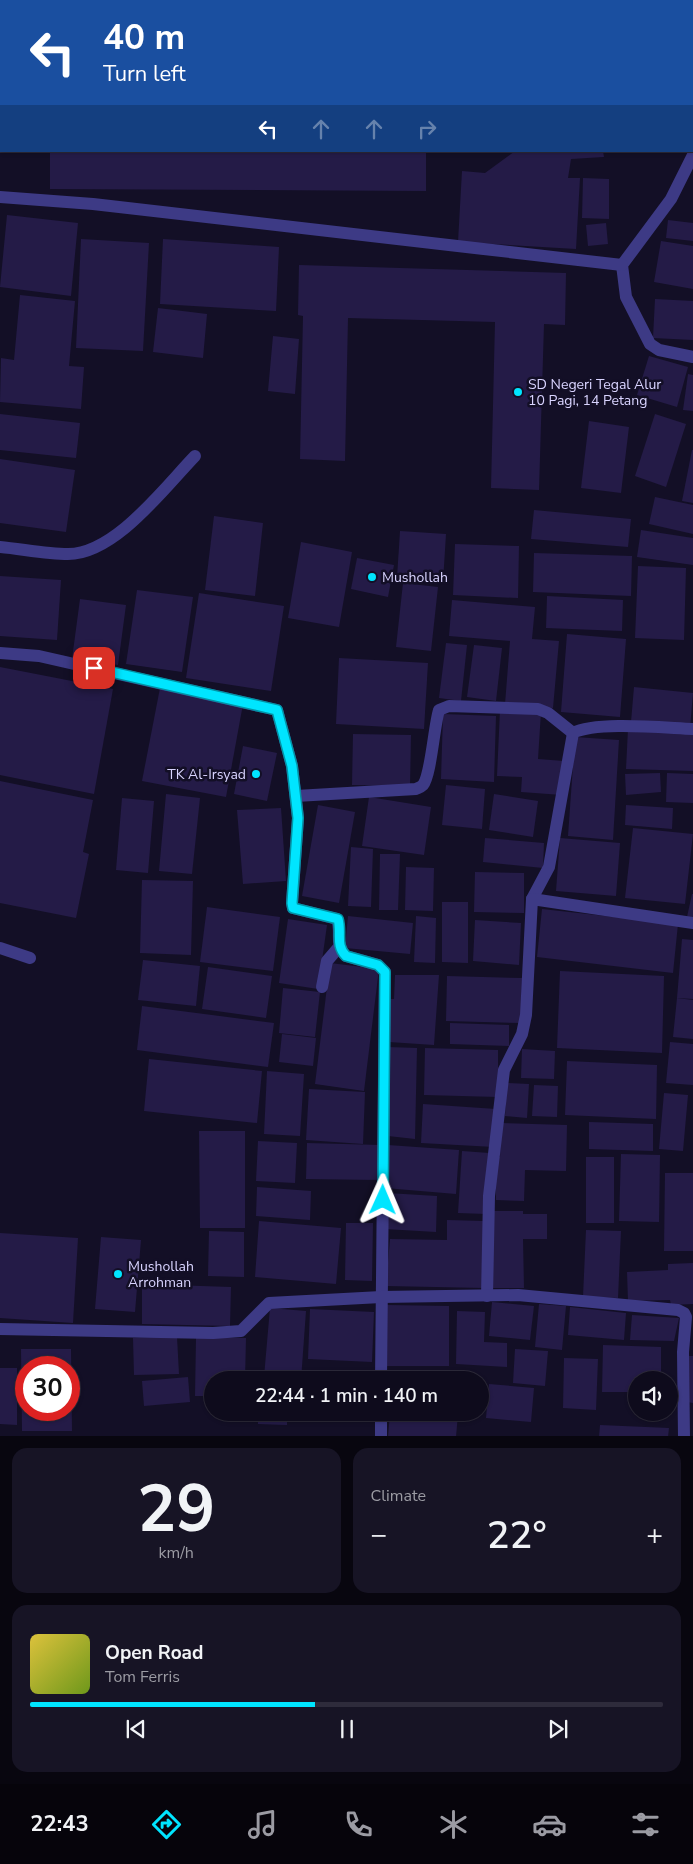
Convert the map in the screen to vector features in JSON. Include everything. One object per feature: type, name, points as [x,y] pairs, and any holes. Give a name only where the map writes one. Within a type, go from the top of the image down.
[{"type":"street","points":[[693,154],[671,199],[622,265],[626,297],[650,344],[659,350],[693,357]]},
{"type":"street","points":[[0,197],[93,204],[622,265]]},
{"type":"street","points":[[0,547],[69,554],[94,550],[130,524],[195,456]]},
{"type":"street","points":[[0,653],[40,656],[277,710],[292,766],[298,818],[293,908],[338,919],[339,947],[346,956],[378,965],[385,972],[381,1371]]},
{"type":"street","points":[[296,796],[416,790],[423,785],[428,769],[434,724],[439,710],[449,706],[538,710],[548,713],[574,733]]},
{"type":"street","points":[[488,1296],[488,1196],[504,1070],[522,1034],[526,1015],[532,899],[549,867],[574,733],[579,730],[597,728],[693,729]]},
{"type":"street","points":[[532,899],[693,923]]},
{"type":"street","points":[[322,987],[327,961],[339,947]]},
{"type":"street","points":[[0,948],[30,958]]},
{"type":"street","points":[[0,1329],[213,1333],[241,1331],[269,1303],[382,1297],[518,1295],[684,1313],[686,1317],[683,1352],[684,1436]]},
{"type":"street","points":[[381,1421],[381,1436]]},
{"type":"building","points":[[50,152],[426,152],[426,191],[50,189]]},
{"type":"building","points":[[514,152],[603,152],[604,157],[571,159],[568,178],[580,178],[576,249],[458,242],[462,171],[485,173]]},
{"type":"building","points":[[583,178],[609,179],[609,219],[582,218]]},
{"type":"building","points":[[7,215],[78,223],[71,296],[0,287]]},
{"type":"building","points":[[668,220],[693,223],[693,241],[666,238]]},
{"type":"building","points":[[606,223],[608,244],[588,246],[586,225]]},
{"type":"building","points":[[81,239],[149,243],[143,351],[76,348]]},
{"type":"building","points":[[163,239],[279,247],[276,311],[160,304]]},
{"type":"building","points":[[661,241],[693,246],[693,289],[654,282]]},
{"type":"building","name":"SD Negeri Tegal Alur 10 Pagi, 14 Petang","points":[[299,265],[566,273],[565,325],[544,324],[539,490],[491,488],[495,322],[348,318],[345,461],[300,459],[303,316],[298,315]]},
{"type":"building","points":[[20,295],[75,301],[69,366],[84,367],[81,409],[0,402],[1,358],[14,360]]},
{"type":"building","points":[[655,299],[693,301],[693,340],[653,338]]},
{"type":"building","points":[[158,308],[207,314],[203,358],[153,352]]},
{"type":"building","points":[[273,336],[299,339],[295,394],[268,391]]},
{"type":"building","points":[[649,356],[688,367],[677,407],[637,395]]},
{"type":"building","points":[[688,374],[693,375],[693,411],[683,410]]},
{"type":"building","points":[[0,414],[80,423],[76,458],[0,450]]},
{"type":"building","points":[[655,414],[686,424],[666,487],[635,476]]},
{"type":"building","points":[[589,421],[629,427],[621,493],[581,488]]},
{"type":"building","points":[[693,450],[693,503],[682,501]]},
{"type":"building","points":[[0,459],[75,470],[66,532],[0,523]]},
{"type":"building","points":[[655,497],[693,505],[693,534],[649,524]]},
{"type":"building","points":[[534,510],[631,519],[628,547],[531,539]]},
{"type":"building","points":[[214,516],[263,523],[255,596],[205,590]]},
{"type":"building","points":[[641,530],[693,538],[693,565],[637,557]]},
{"type":"building","points":[[400,531],[446,534],[443,582],[397,578]]},
{"type":"building","points":[[301,542],[352,552],[339,627],[288,618]]},
{"type":"building","points":[[455,544],[519,546],[518,598],[453,595]]},
{"type":"building","points":[[534,553],[632,556],[631,596],[533,592]]},
{"type":"building","name":"Mushollah","points":[[357,558],[394,565],[388,597],[351,589]]},
{"type":"building","points":[[638,566],[686,568],[684,640],[635,638]]},
{"type":"building","points":[[0,576],[61,580],[57,640],[0,636]]},
{"type":"building","points":[[403,583],[438,587],[431,651],[396,647]]},
{"type":"building","points":[[137,590],[193,597],[182,672],[126,664]]},
{"type":"building","points":[[199,593],[284,606],[271,691],[186,678]]},
{"type":"building","points":[[547,596],[623,600],[622,631],[546,628]]},
{"type":"building","points":[[80,599],[126,605],[118,665],[72,659]]},
{"type":"building","points":[[452,600],[535,607],[532,639],[559,641],[553,708],[505,704],[510,641],[449,636]]},
{"type":"building","points":[[567,634],[626,639],[620,717],[561,712]]},
{"type":"building","points":[[446,643],[467,645],[461,701],[439,698]]},
{"type":"building","points":[[474,645],[502,648],[496,701],[467,697]]},
{"type":"building","points":[[339,658],[428,663],[424,729],[336,724]]},
{"type":"building","points":[[0,667],[113,689],[94,794],[0,775]]},
{"type":"building","points":[[634,687],[693,693],[690,728],[631,722]]},
{"type":"building","points":[[160,688],[243,704],[226,797],[142,781]]},
{"type":"building","points":[[500,710],[541,712],[538,759],[564,761],[562,795],[521,792],[522,777],[497,776]]},
{"type":"building","points":[[443,714],[496,716],[494,782],[441,779]]},
{"type":"building","points":[[628,729],[693,732],[693,771],[626,769]]},
{"type":"building","points":[[353,734],[411,735],[410,786],[352,785]]},
{"type":"building","points":[[575,737],[619,740],[613,840],[568,836]]},
{"type":"building","name":"TK Al-Irsyad","points":[[243,746],[277,753],[267,801],[234,794]]},
{"type":"building","points":[[660,773],[661,792],[626,795],[625,774]]},
{"type":"building","points":[[667,773],[693,774],[693,803],[666,802]]},
{"type":"building","points":[[0,781],[93,800],[83,852],[89,854],[76,918],[0,903]]},
{"type":"building","points":[[446,785],[485,789],[482,829],[442,825]]},
{"type":"building","points":[[166,794],[200,798],[192,874],[159,871]]},
{"type":"building","points":[[494,794],[538,801],[533,837],[489,830]]},
{"type":"building","points":[[369,797],[431,807],[424,855],[362,846]]},
{"type":"building","points":[[122,798],[154,801],[148,873],[116,870]]},
{"type":"building","points":[[318,805],[355,812],[339,903],[302,896]]},
{"type":"building","points":[[626,805],[673,808],[672,829],[625,825]]},
{"type":"building","points":[[281,808],[286,881],[243,884],[237,810]]},
{"type":"building","points":[[633,828],[693,834],[685,904],[625,898]]},
{"type":"building","points":[[485,838],[544,843],[543,868],[483,862]]},
{"type":"building","points":[[560,838],[620,843],[616,896],[556,891]]},
{"type":"building","points":[[351,847],[373,849],[371,907],[348,906]]},
{"type":"building","points":[[380,854],[400,854],[398,910],[379,910]]},
{"type":"building","points":[[406,867],[434,868],[433,911],[405,910]]},
{"type":"building","points":[[475,872],[524,873],[524,913],[474,912]]},
{"type":"building","points":[[142,880],[193,881],[191,955],[140,953]]},
{"type":"building","points":[[693,894],[693,918],[687,917]]},
{"type":"building","points":[[442,902],[468,902],[468,963],[442,962]]},
{"type":"building","points":[[207,907],[280,917],[273,971],[200,962]]},
{"type":"building","points":[[542,909],[678,924],[673,973],[537,957]]},
{"type":"building","points":[[348,916],[413,923],[410,954],[345,948]]},
{"type":"building","points":[[416,916],[436,918],[435,963],[414,962]]},
{"type":"building","points":[[288,919],[327,925],[318,989],[279,983]]},
{"type":"building","points":[[475,920],[521,923],[519,965],[473,961]]},
{"type":"building","points":[[682,939],[693,940],[693,999],[677,998]]},
{"type":"building","points":[[143,960],[200,966],[196,1006],[138,1000]]},
{"type":"building","points":[[330,963],[379,969],[364,1091],[315,1084]]},
{"type":"building","points":[[208,967],[272,976],[266,1018],[202,1009]]},
{"type":"building","points":[[560,971],[664,976],[662,1053],[557,1048]]},
{"type":"building","points":[[395,975],[439,975],[434,1045],[389,1042],[387,999],[394,999]]},
{"type":"building","points":[[447,976],[522,978],[521,1023],[446,1021]]},
{"type":"building","points":[[283,988],[320,992],[315,1037],[279,1033]]},
{"type":"building","points":[[677,998],[693,1000],[693,1039],[673,1037]]},
{"type":"building","points":[[142,1006],[274,1023],[268,1067],[137,1050]]},
{"type":"building","points":[[450,1023],[509,1025],[509,1046],[450,1044]]},
{"type":"building","points":[[282,1034],[316,1038],[313,1066],[279,1062]]},
{"type":"building","points":[[670,1042],[693,1044],[693,1085],[666,1083]]},
{"type":"building","points":[[388,1047],[417,1048],[415,1139],[388,1136]]},
{"type":"building","points":[[425,1048],[498,1050],[498,1097],[424,1095]]},
{"type":"building","points":[[522,1049],[555,1051],[554,1079],[521,1078]]},
{"type":"building","points":[[149,1059],[262,1071],[257,1123],[144,1111]]},
{"type":"building","points":[[567,1061],[657,1065],[656,1119],[565,1115]]},
{"type":"building","points":[[267,1071],[304,1074],[300,1136],[264,1134]]},
{"type":"building","points":[[507,1083],[529,1084],[527,1118],[505,1116]]},
{"type":"building","points":[[534,1085],[558,1086],[557,1117],[532,1116]]},
{"type":"building","points":[[309,1089],[365,1092],[363,1144],[306,1140]]},
{"type":"building","points":[[664,1093],[688,1095],[683,1151],[659,1149]]},
{"type":"building","points":[[423,1104],[496,1109],[494,1147],[421,1143]]},
{"type":"building","points":[[589,1122],[653,1124],[653,1151],[589,1149]]},
{"type":"building","points":[[501,1123],[567,1125],[566,1171],[525,1170],[524,1201],[496,1200],[496,1157],[500,1157]]},
{"type":"building","points":[[199,1131],[245,1131],[245,1228],[200,1228]]},
{"type":"building","points":[[258,1141],[297,1143],[295,1183],[256,1181]]},
{"type":"building","points":[[307,1143],[380,1145],[379,1180],[306,1179]]},
{"type":"building","points":[[388,1145],[459,1150],[456,1194],[385,1188]]},
{"type":"building","points":[[462,1151],[489,1153],[486,1214],[458,1213]]},
{"type":"building","points":[[621,1154],[660,1155],[659,1222],[619,1221]]},
{"type":"building","points":[[586,1157],[614,1157],[614,1223],[586,1223]]},
{"type":"building","points":[[665,1173],[693,1173],[693,1251],[664,1251]]},
{"type":"building","points":[[257,1187],[311,1191],[310,1220],[256,1216]]},
{"type":"building","points":[[387,1193],[437,1196],[436,1232],[385,1229]]},
{"type":"building","points":[[491,1211],[523,1211],[523,1214],[547,1214],[547,1239],[523,1239],[524,1288],[492,1288]]},
{"type":"building","points":[[447,1220],[483,1221],[484,1288],[386,1286],[390,1239],[447,1240]]},
{"type":"building","points":[[259,1221],[341,1228],[336,1284],[255,1277]]},
{"type":"building","points":[[346,1223],[373,1223],[372,1281],[345,1280]]},
{"type":"building","points":[[586,1230],[621,1231],[618,1298],[583,1297]]},
{"type":"building","points":[[209,1231],[244,1232],[244,1277],[208,1276]]},
{"type":"building","points":[[0,1233],[78,1238],[73,1323],[0,1318]]},
{"type":"building","name":"Mushollah Arrohman","points":[[101,1237],[141,1240],[135,1312],[95,1309]]},
{"type":"building","points":[[693,1263],[693,1304],[671,1305],[670,1300],[628,1301],[627,1272],[668,1270],[668,1264]]},
{"type":"building","points":[[142,1284],[231,1287],[230,1326],[142,1324]]},
{"type":"building","points":[[492,1302],[534,1306],[530,1340],[489,1336]]},
{"type":"building","points":[[539,1304],[566,1306],[562,1350],[535,1347]]},
{"type":"building","points":[[387,1305],[449,1306],[449,1366],[387,1366]]},
{"type":"building","points":[[570,1307],[626,1313],[624,1340],[568,1335]]},
{"type":"building","points":[[270,1308],[306,1311],[302,1371],[265,1371]]},
{"type":"building","points":[[310,1309],[374,1312],[372,1362],[308,1359]]},
{"type":"building","points":[[457,1311],[485,1312],[484,1342],[507,1343],[507,1367],[456,1364]]},
{"type":"building","points":[[632,1315],[679,1318],[674,1341],[630,1340]]},
{"type":"building","points":[[177,1337],[179,1374],[134,1375],[133,1338]]},
{"type":"building","points":[[196,1338],[246,1338],[245,1371],[204,1371],[204,1396],[195,1396]]},
{"type":"building","points":[[603,1345],[661,1347],[661,1371],[628,1371],[628,1392],[602,1392]]},
{"type":"building","points":[[21,1349],[71,1349],[71,1356],[21,1356]]},
{"type":"building","points":[[515,1349],[548,1351],[545,1386],[513,1383]]},
{"type":"building","points":[[688,1356],[693,1356],[693,1403],[687,1402]]},
{"type":"building","points":[[564,1358],[598,1359],[596,1410],[563,1408]]},
{"type":"building","points":[[0,1368],[15,1368],[15,1421],[17,1421],[17,1425],[0,1424]]},
{"type":"building","points":[[188,1377],[190,1402],[144,1406],[142,1381]]},
{"type":"building","points":[[489,1384],[534,1388],[531,1422],[489,1418]]},
{"type":"building","points":[[22,1421],[72,1421],[72,1431],[22,1431]]},
{"type":"building","points":[[258,1421],[287,1421],[287,1425],[258,1424]]},
{"type":"building","points":[[389,1421],[457,1421],[456,1436],[388,1436]]},
{"type":"building","points":[[600,1425],[669,1428],[668,1436],[599,1436]]},
{"type":"place","name":"SD Negeri Tegal Alur 10 Pagi, 14 Petang","points":[[518,392]]},
{"type":"place","name":"Mushollah","points":[[372,577]]},
{"type":"place","name":"TK Al-Irsyad","points":[[256,774]]},
{"type":"place","name":"Mushollah Arrohman","points":[[118,1274]]},
{"type":"route","points":[[94,668],[277,710],[292,766],[298,818],[293,908],[338,919],[339,947],[342,952],[346,956],[378,965],[385,972],[383,1200]]}]
